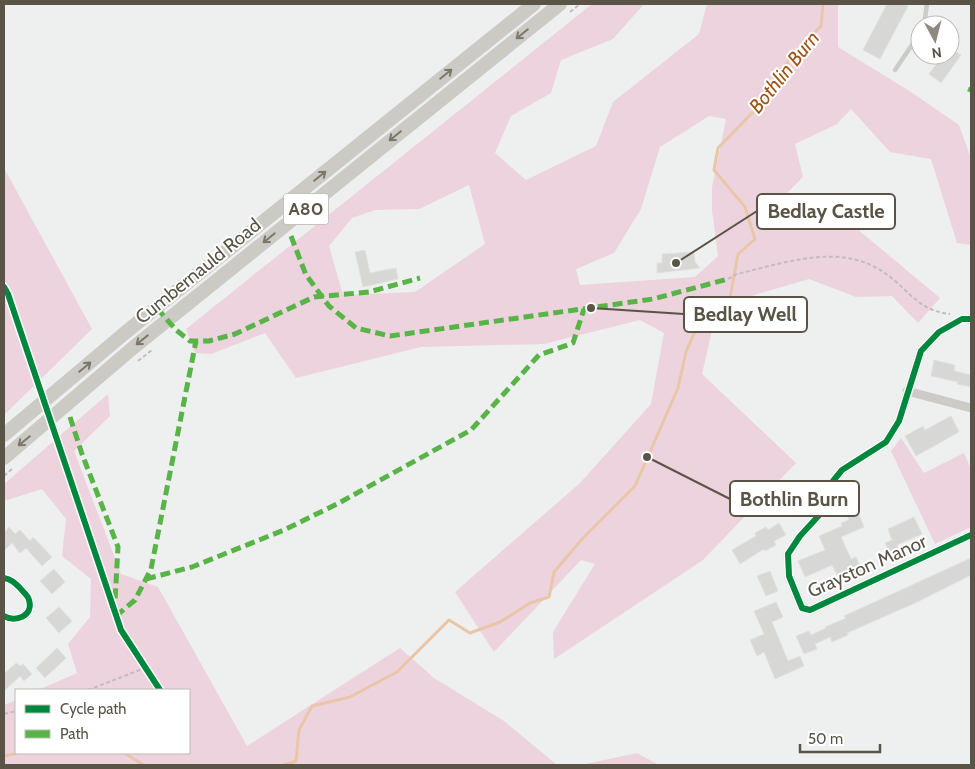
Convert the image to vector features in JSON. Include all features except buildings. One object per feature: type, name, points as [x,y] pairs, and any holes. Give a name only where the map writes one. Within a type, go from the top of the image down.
[{"type":"main road","name":"Cumbernauld Road","points":[[4,436],[126,332],[534,4]]},
{"type":"main road","name":"Cumbernauld Road","points":[[4,458],[134,347],[560,4]]},
{"type":"street","name":"Grayston Manor","points":[[967,319],[939,332],[921,351],[899,421],[886,442],[842,470],[833,481],[823,511],[800,536],[788,554],[790,576],[802,608],[810,610],[971,535]]},
{"type":"street","points":[[908,391],[971,408]]},
{"type":"street","points":[[4,578],[12,580],[27,595],[30,604],[27,612],[21,618],[11,619],[4,616]]},
{"type":"lane","points":[[895,70],[910,48]]},
{"type":"path","points":[[728,279],[738,274],[815,256],[852,259],[870,263],[890,276],[924,306],[938,313],[959,314],[967,319]]},
{"type":"path","points":[[140,660],[150,675]]},
{"type":"path","points":[[91,689],[145,668]]},
{"type":"shaded area","points":[[592,4],[644,4],[613,39],[561,60],[551,93],[511,116],[495,153],[526,180],[596,146],[613,102],[699,34],[707,4],[838,4],[838,47],[911,92],[959,125],[971,158],[971,245],[957,243],[931,159],[890,152],[851,109],[837,124],[795,144],[803,177],[781,199],[807,197],[856,228],[940,298],[918,323],[892,296],[856,297],[809,279],[754,295],[716,313],[702,374],[796,463],[703,560],[554,659],[553,632],[595,564],[581,560],[494,652],[455,592],[580,483],[651,404],[664,333],[640,320],[544,344],[421,347],[296,378],[265,333],[211,354],[195,353],[186,329]],"holes":[[[709,116],[726,119],[712,187],[712,210],[718,256],[695,277],[580,285],[576,269],[614,253],[641,209],[660,147]],[[469,185],[485,244],[415,292],[343,295],[329,246],[352,218],[375,210],[419,209]]]},
{"type":"shaded area","points":[[4,168],[92,329],[4,415]]},
{"type":"shaded area","points":[[108,394],[110,416],[74,451],[121,574],[158,587],[247,746],[400,648],[434,678],[504,721],[557,765],[4,765],[4,705],[15,700],[15,754],[190,754],[190,689],[40,689],[77,673],[68,644],[90,617],[91,579],[62,556],[66,519],[42,489],[4,501],[4,484]]},
{"type":"shaded area","points":[[901,438],[924,473],[964,453],[971,469],[971,527],[935,544],[891,451]]},
{"type":"shaded area","points":[[637,753],[659,765],[581,765]]},
{"type":"waterway","name":"Bothlin Burn","points":[[284,765],[296,761],[299,730],[312,706],[350,697],[397,672],[449,620],[470,633],[500,622],[530,603],[549,597],[554,572],[583,538],[635,486],[678,388],[686,352],[703,313],[730,298],[738,254],[755,239],[745,207],[714,170],[718,148],[755,110],[792,56],[821,26],[823,4]]},
{"type":"waterway","points":[[4,756],[15,754]]},
{"type":"waterway","points":[[126,754],[144,765]]},
{"type":"marked path","points":[[291,236],[306,275],[329,306],[356,328],[390,336],[653,299],[728,279]]},
{"type":"marked path","points":[[157,308],[176,330],[190,341],[209,341],[235,334],[314,297],[369,292],[420,278]]},
{"type":"marked path","points":[[146,579],[192,567],[284,530],[337,504],[471,430],[539,355],[573,343],[584,309]]},
{"type":"marked path","points":[[116,616],[135,600],[151,569],[196,341]]},
{"type":"marked path","points":[[70,417],[82,454],[118,547],[115,601]]},
{"type":"cycle path","points":[[4,287],[8,294],[121,630],[159,689]]},
{"type":"cycle path","points":[[971,319],[962,319],[939,332],[921,351],[899,421],[886,442],[842,470],[833,481],[823,511],[800,536],[788,554],[789,576],[802,608],[810,610],[971,535]]},
{"type":"cycle path","points":[[4,578],[11,580],[20,588],[28,597],[30,606],[29,610],[22,617],[13,619],[4,616]]},
{"type":"place","name":"Bedlay Castle","points":[[676,263]]},
{"type":"place","name":"Bedlay Well","points":[[591,308]]},
{"type":"place","name":"Bothlin Burn","points":[[647,457]]}]
